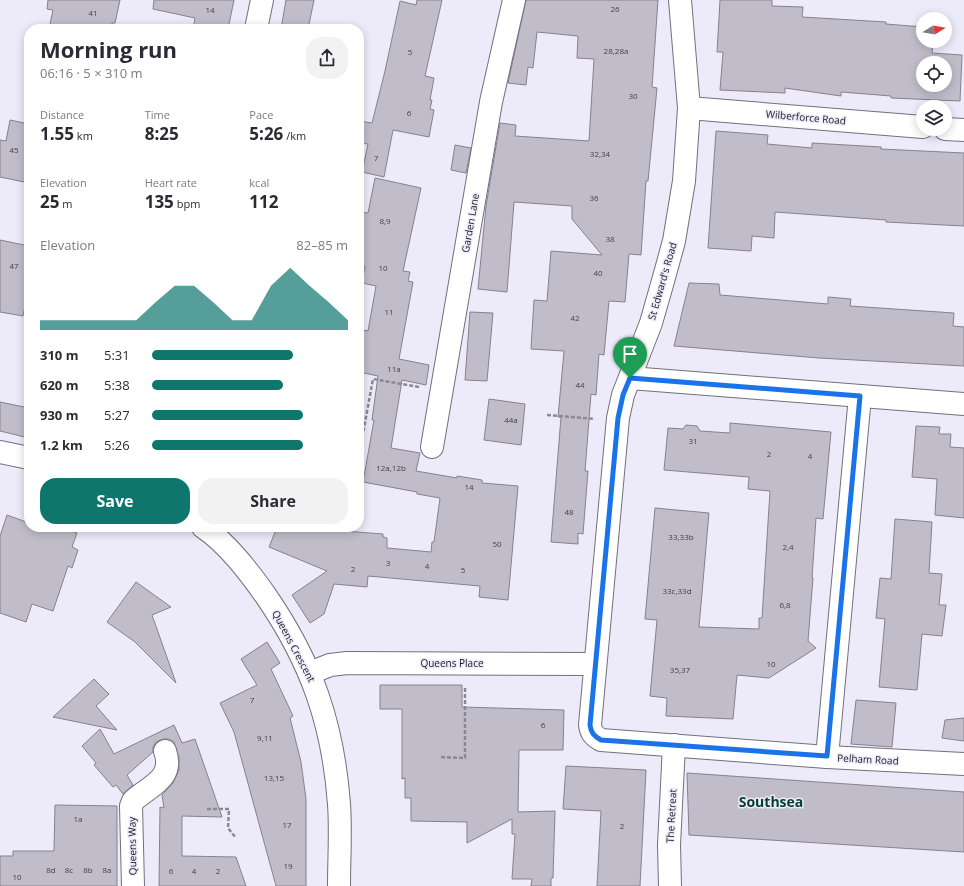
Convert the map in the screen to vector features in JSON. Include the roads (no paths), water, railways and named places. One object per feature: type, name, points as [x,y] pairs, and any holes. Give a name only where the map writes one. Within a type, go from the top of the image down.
[{"type":"street","points":[[257,24],[262,0]]},
{"type":"street","name":"Garden Lane","points":[[432,447],[491,102],[514,0]]},
{"type":"street","name":"St Edward's Road","points":[[590,725],[618,421],[623,395],[650,323],[674,241],[684,181],[690,108],[680,0]]},
{"type":"street","name":"Wilberforce Road","points":[[690,108],[916,126]]},
{"type":"street","points":[[952,129],[964,130]]},
{"type":"street","points":[[630,378],[964,404]]},
{"type":"street","points":[[827,756],[860,396]]},
{"type":"street","points":[[0,452],[24,457]]},
{"type":"street","name":"Queens Crescent","points":[[210,532],[232,553],[251,575],[284,622],[310,674],[324,712],[336,772],[339,805],[339,886]]},
{"type":"street","name":"Queens Place","points":[[310,674],[330,665],[343,663],[595,664]]},
{"type":"street","name":"Pelham Road","points":[[590,725],[591,731],[601,740],[964,764]]},
{"type":"street","name":"The Retreat","points":[[670,886],[669,845],[674,745]]},
{"type":"street","name":"Queens Way","points":[[133,886],[131,806],[133,801],[161,780],[168,765],[166,751]]},
{"type":"district","name":"Southsea","points":[[771,802]]}]
